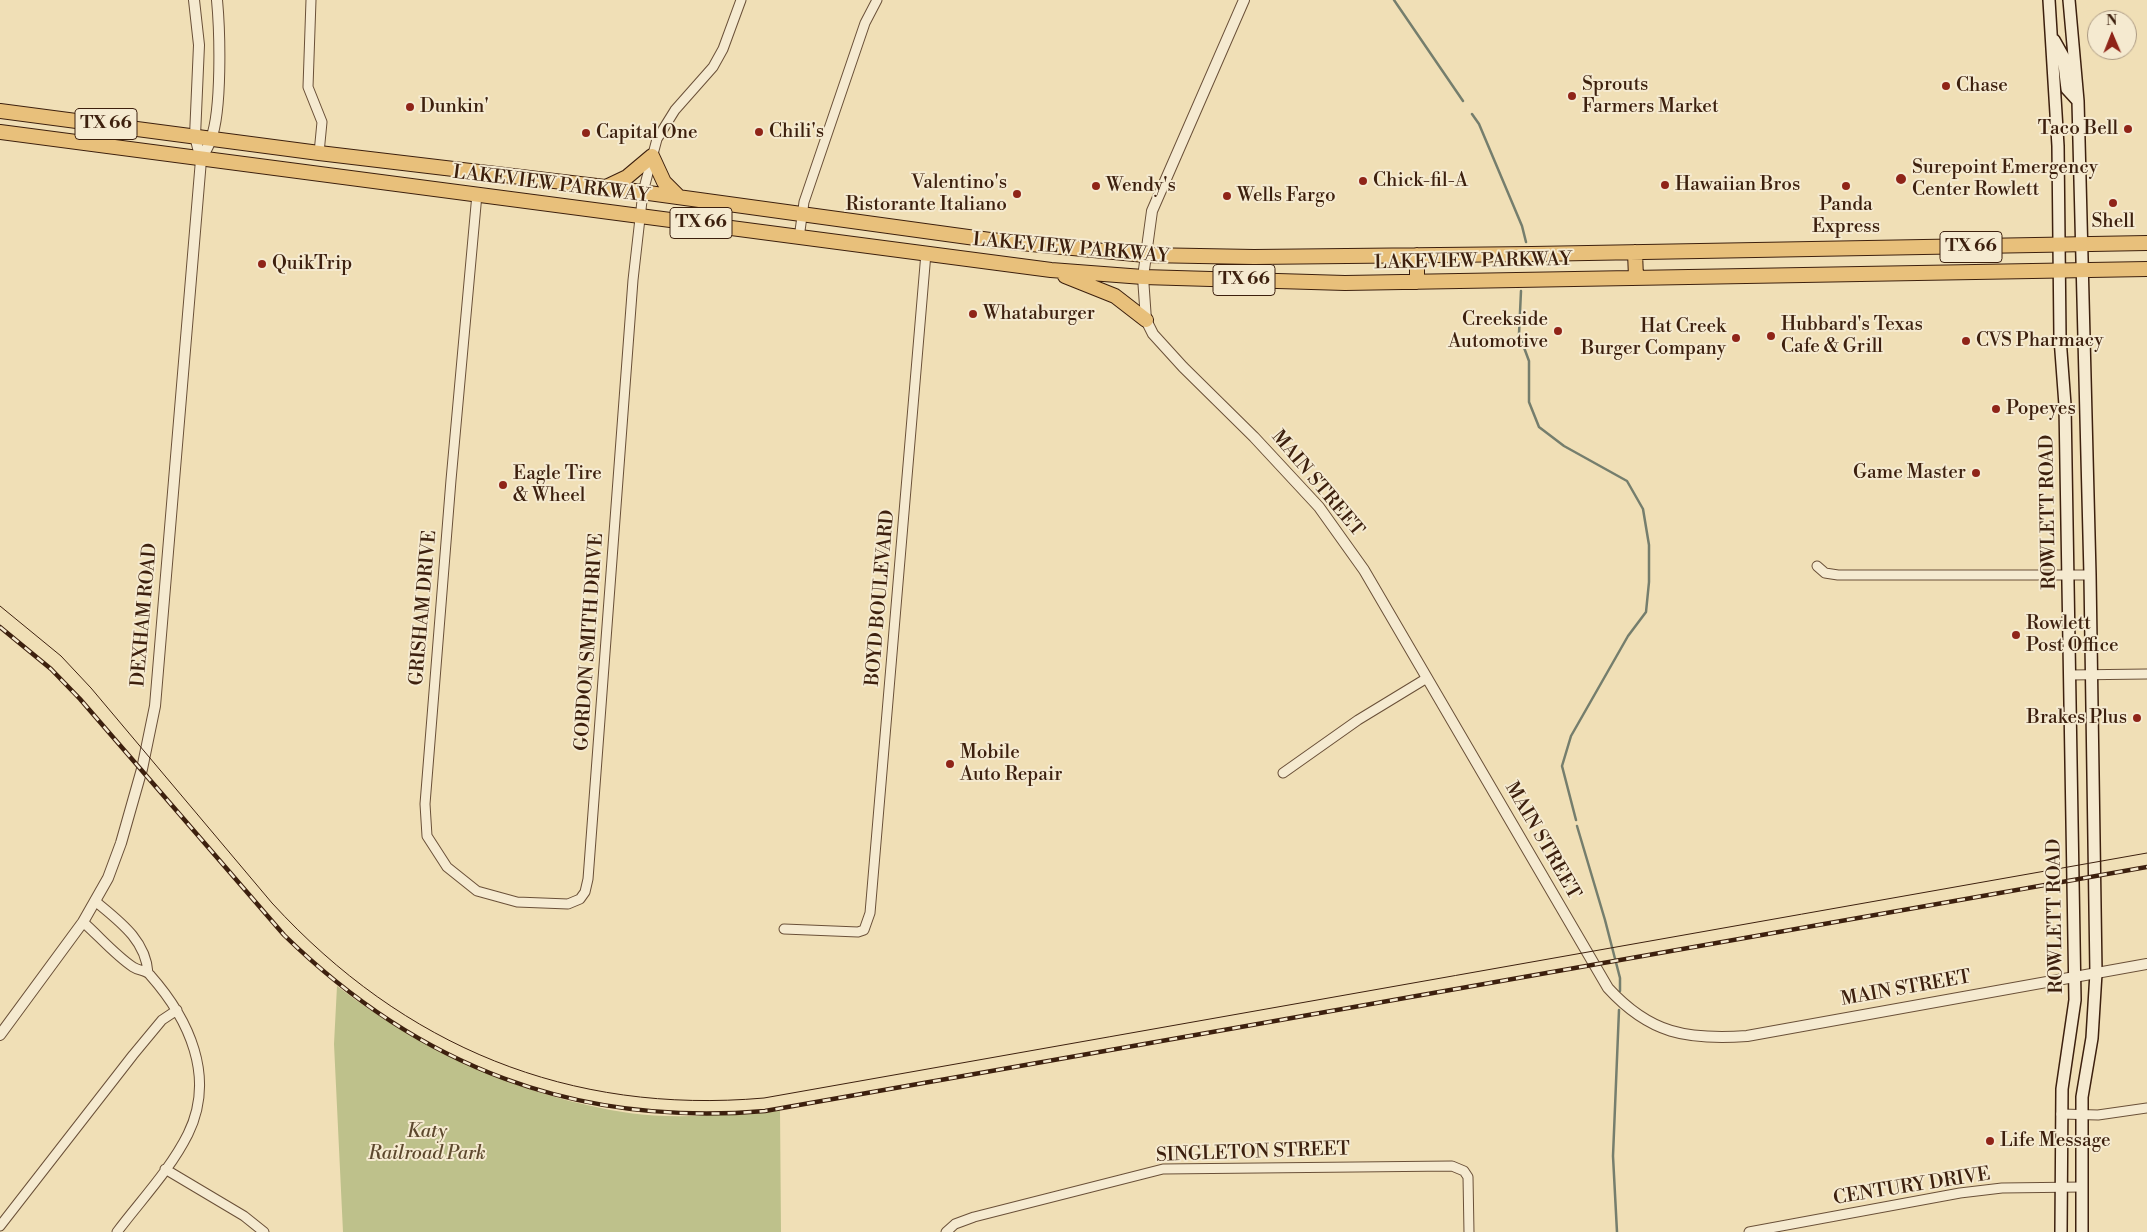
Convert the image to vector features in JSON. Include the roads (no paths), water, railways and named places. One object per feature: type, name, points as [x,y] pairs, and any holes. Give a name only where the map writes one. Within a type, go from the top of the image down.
[{"type":"main road","name":"ROWLETT ROAD","points":[[2049,0],[2058,146],[2060,338],[2065,406],[2074,977],[2073,1018],[2062,1089],[2061,1232]]},
{"type":"main road","name":"ROWLETT ROAD","points":[[2069,0],[2078,101],[2090,575],[2096,973],[2092,1038],[2082,1115],[2082,1232]]},
{"type":"main road","points":[[2070,14],[2074,0]]},
{"type":"main road","points":[[2052,36],[2063,56],[2067,89],[2078,101]]},
{"type":"main road","name":"LAKEVIEW PARKWAY","points":[[0,110],[319,153],[643,192],[801,216],[1046,247],[1145,256],[1820,250],[2147,243]]},
{"type":"main road","name":"LAKEVIEW PARKWAY","points":[[0,132],[201,160],[640,214],[798,238],[1051,270],[1143,277],[1337,283],[2147,269]]},
{"type":"main road","points":[[605,187],[626,177],[652,156],[664,182],[679,198]]},
{"type":"main road","points":[[477,194],[480,173]]},
{"type":"main road","points":[[919,231],[926,253]]},
{"type":"main road","points":[[926,253],[935,233]]},
{"type":"main road","points":[[1820,250],[1821,274]]},
{"type":"main road","points":[[1635,252],[1636,278]]},
{"type":"main road","points":[[1417,255],[1417,282]]},
{"type":"main road","points":[[1051,270],[1115,296],[1146,320]]},
{"type":"street","name":"DEXHAM ROAD","points":[[0,1035],[83,922],[108,878],[121,843],[146,752],[155,706],[201,160],[195,136],[199,46],[194,0]]},
{"type":"street","name":"DEXHAM ROAD","points":[[201,160],[212,138],[215,123],[219,53],[217,0]]},
{"type":"street","points":[[311,0],[308,87],[322,122],[319,153]]},
{"type":"street","name":"GORDON SMITH DRIVE","points":[[585,892],[643,192],[658,139],[675,110],[713,67],[723,49],[741,0]]},
{"type":"street","points":[[798,238],[801,216],[865,23],[877,0]]},
{"type":"street","name":"MAIN STREET","points":[[1244,0],[1152,211],[1143,277],[1146,320],[1153,334],[1182,367],[1254,437],[1319,507],[1364,570],[1608,988],[1635,1014],[1675,1034],[1698,1038],[1747,1036],[1939,999],[2147,964]]},
{"type":"street","name":"GRISHAM DRIVE","points":[[477,194],[428,767],[425,817],[427,836],[446,867],[466,884],[488,896],[516,902],[568,904],[580,899],[585,892]]},
{"type":"street","name":"BOYD BOULEVARD","points":[[784,929],[850,933],[864,930],[870,913],[926,253]]},
{"type":"street","points":[[1817,566],[1824,573],[1838,575],[2090,575]]},
{"type":"street","points":[[2070,675],[2147,674]]},
{"type":"street","points":[[1283,773],[1358,720],[1426,678]]},
{"type":"street","points":[[95,901],[127,928],[143,950],[147,960],[148,973]]},
{"type":"street","points":[[83,922],[134,968],[148,973],[177,1010],[189,1032],[196,1052],[200,1088],[196,1111],[189,1133],[165,1170],[117,1232]]},
{"type":"street","points":[[0,1226],[133,1055],[162,1020],[177,1010]]},
{"type":"street","points":[[2061,1114],[2098,1115],[2147,1108]]},
{"type":"street","name":"SINGLETON STREET","points":[[946,1232],[956,1224],[974,1217],[1162,1168],[1452,1166],[1464,1171],[1468,1177],[1469,1232]]},
{"type":"street","points":[[165,1170],[238,1212],[264,1232]]},
{"type":"street","name":"CENTURY DRIVE","points":[[1749,1232],[2002,1188],[2082,1187]]},
{"type":"waterway","points":[[1394,0],[1463,101]]},
{"type":"waterway","points":[[1472,114],[1479,124],[1522,226],[1526,242]]},
{"type":"waterway","points":[[1521,291],[1519,334],[1529,361],[1529,402],[1539,427],[1564,446],[1627,481],[1643,509],[1649,545],[1649,582],[1646,612],[1628,636],[1571,736],[1562,766],[1576,820]]},
{"type":"waterway","points":[[1577,826],[1605,920],[1620,978],[1620,991]]},
{"type":"waterway","points":[[1617,1232],[1613,1156],[1619,1010]]},
{"type":"tram line","points":[[0,606],[61,656],[91,688],[272,903],[323,953],[377,997],[434,1032],[494,1061],[557,1082],[623,1095],[692,1100],[764,1098],[2147,853]]},
{"type":"railway","points":[[0,627],[51,669],[80,699],[284,935],[336,981],[390,1020],[446,1053],[504,1078],[565,1097],[629,1109],[696,1113],[765,1111],[2147,867]]},
{"type":"place","name":"Chase","points":[[1946,86]]},
{"type":"place","name":"Sprouts Farmers Market","points":[[1572,96]]},
{"type":"place","name":"Dunkin'","points":[[410,107]]},
{"type":"place","name":"Taco Bell","points":[[2128,129]]},
{"type":"place","name":"Chili's","points":[[759,132]]},
{"type":"place","name":"Capital One","points":[[586,133]]},
{"type":"place","name":"Surepoint Emergency Center Rowlett","points":[[1901,179]]},
{"type":"place","name":"Chick-fil-A","points":[[1363,181]]},
{"type":"place","name":"Hawaiian Bros","points":[[1665,185]]},
{"type":"place","name":"Wendy's","points":[[1096,186]]},
{"type":"place","name":"Panda Express","points":[[1846,186]]},
{"type":"place","name":"Valentino's Ristorante Italiano","points":[[1017,194]]},
{"type":"place","name":"Wells Fargo","points":[[1227,196]]},
{"type":"place","name":"Shell","points":[[2113,203]]},
{"type":"place","name":"QuikTrip","points":[[262,264]]},
{"type":"place","name":"Whataburger","points":[[973,314]]},
{"type":"place","name":"Creekside Automotive","points":[[1558,331]]},
{"type":"place","name":"Hubbard's Texas Cafe & Grill","points":[[1771,336]]},
{"type":"place","name":"Hat Creek Burger Company","points":[[1736,338]]},
{"type":"place","name":"CVS Pharmacy","points":[[1966,341]]},
{"type":"place","name":"Popeyes","points":[[1996,409]]},
{"type":"place","name":"Game Master","points":[[1976,473]]},
{"type":"place","name":"Eagle Tire & Wheel","points":[[503,485]]},
{"type":"place","name":"Rowlett Post Office","points":[[2016,635]]},
{"type":"place","name":"Brakes Plus","points":[[2137,718]]},
{"type":"place","name":"Mobile Auto Repair","points":[[950,764]]},
{"type":"place","name":"Life Message","points":[[1990,1141]]},
{"type":"park label","name":"Katy Railroad Park","points":[[427,1143]]}]
